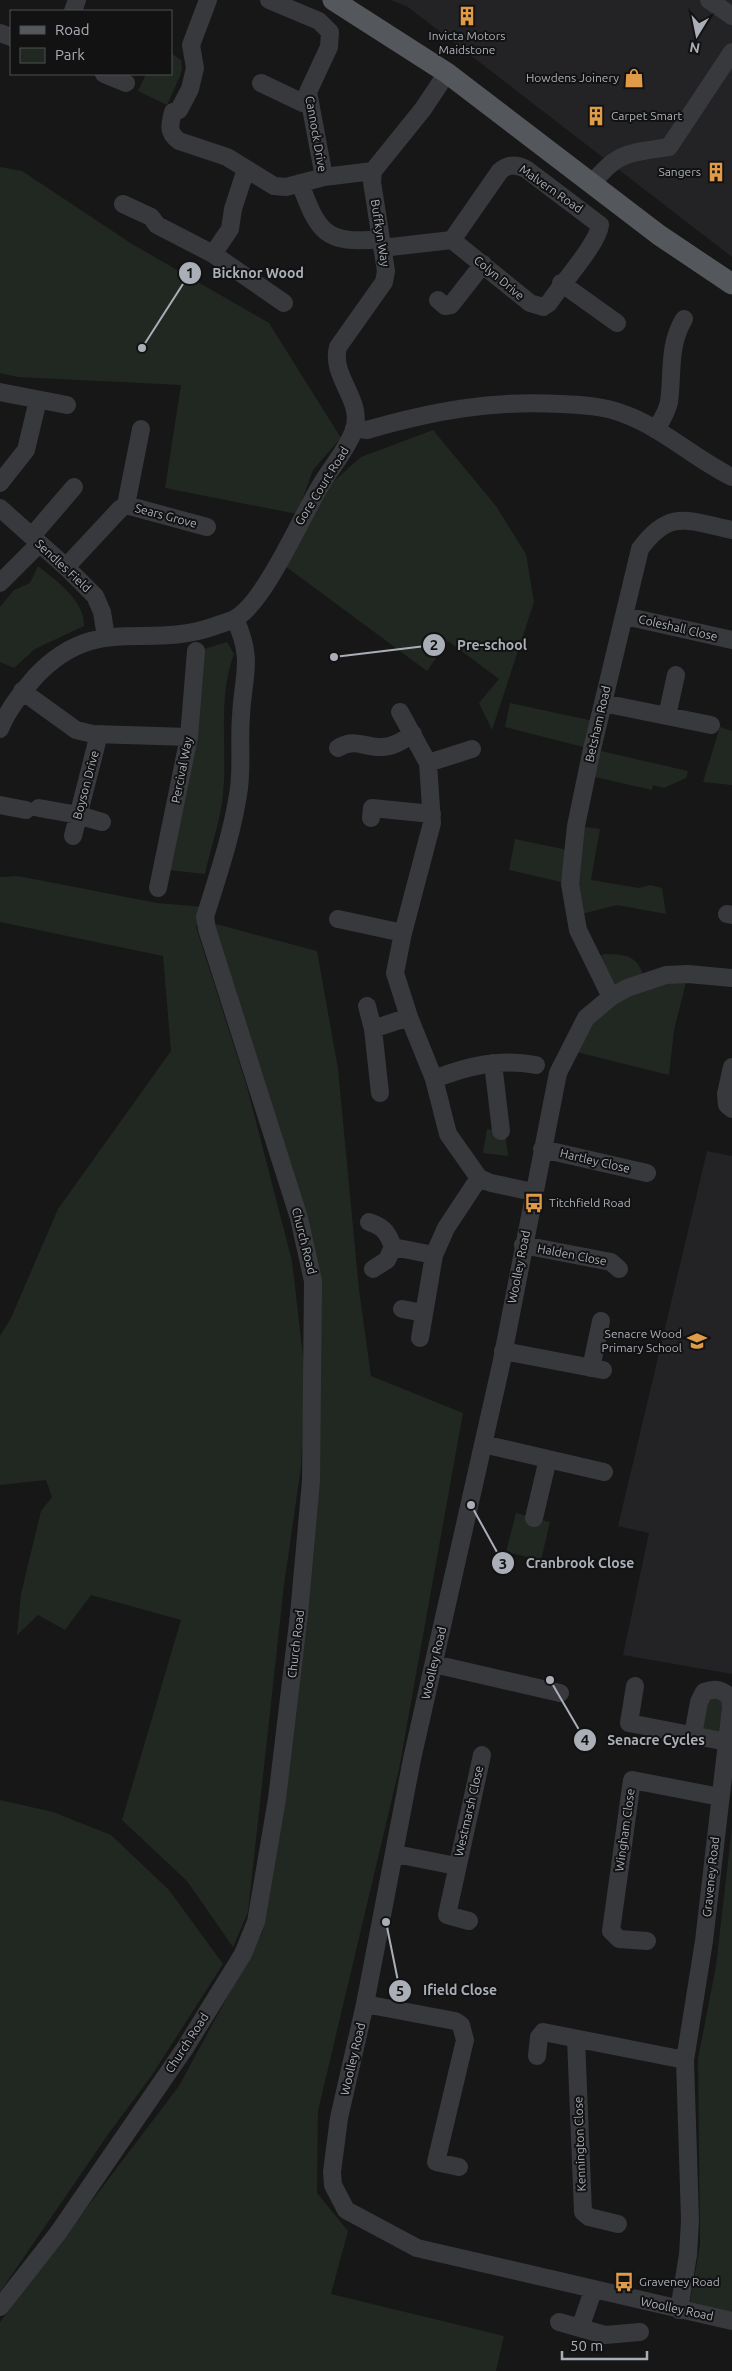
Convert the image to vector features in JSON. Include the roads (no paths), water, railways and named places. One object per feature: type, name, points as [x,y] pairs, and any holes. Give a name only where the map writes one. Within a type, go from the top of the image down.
[{"type":"main road","points":[[333,0],[446,73],[659,235],[731,283]]},
{"type":"street","name":"Cannock Drive","points":[[208,0],[191,45],[195,68],[190,89],[179,110],[173,112],[169,131],[179,141],[227,157],[274,186],[286,187],[324,177],[308,92],[331,42],[330,32],[319,22],[269,0]]},
{"type":"street","points":[[709,0],[732,16]]},
{"type":"street","points":[[592,184],[606,166],[627,154],[669,147],[732,52]]},
{"type":"street","points":[[324,177],[373,170],[423,109],[446,73]]},
{"type":"street","points":[[106,75],[126,83]]},
{"type":"street","points":[[261,83],[303,103],[308,100]]},
{"type":"street","name":"Malvern Road","points":[[452,240],[500,171],[512,165],[519,165],[526,169],[595,220]]},
{"type":"street","points":[[213,254],[230,228],[233,209],[246,169]]},
{"type":"street","name":"Buffkyn Way","points":[[354,428],[355,410],[337,366],[336,356],[338,347],[384,282],[386,271],[372,182],[373,170]]},
{"type":"street","points":[[300,182],[312,216],[332,236],[346,241],[382,244],[452,240]]},
{"type":"street","points":[[123,204],[151,217],[157,225],[213,254],[284,303]]},
{"type":"street","name":"Colyn Drive","points":[[452,240],[536,307],[543,307],[549,303],[561,283],[599,233],[600,225],[595,220]]},
{"type":"street","points":[[438,300],[445,306],[451,306],[483,264]]},
{"type":"street","points":[[561,283],[617,323]]},
{"type":"street","points":[[656,430],[668,404],[671,356],[678,329],[684,319]]},
{"type":"street","points":[[0,392],[67,405]]},
{"type":"street","points":[[0,483],[26,450],[38,400]]},
{"type":"street","points":[[354,428],[367,430],[463,407],[520,401],[589,405],[624,414],[656,430],[703,462],[732,477]]},
{"type":"street","name":"Gore Court Road","points":[[235,619],[246,611],[262,592],[320,486],[346,449],[354,428]]},
{"type":"street","name":"Sears Grove","points":[[66,567],[120,509],[126,505],[141,429]]},
{"type":"street","points":[[0,583],[74,487]]},
{"type":"street","name":"Sears Grove","points":[[126,505],[207,527]]},
{"type":"street","name":"Sendles Field","points":[[0,508],[66,567],[95,596],[102,612],[106,637]]},
{"type":"street","name":"Betsham Road","points":[[611,997],[578,930],[570,884],[576,826],[640,549],[653,532],[672,520],[732,530]]},
{"type":"street","name":"Coleshall Close","points":[[625,616],[732,640]]},
{"type":"street","points":[[0,729],[4,719],[22,691],[53,658],[82,643],[122,635],[173,636],[194,633],[235,619]]},
{"type":"street","name":"Church Road","points":[[0,2307],[58,2234],[185,2048],[243,1954],[256,1922],[277,1800],[300,1614],[311,1481],[313,1281],[299,1218],[207,929],[205,917],[229,840],[239,788],[242,755],[241,716],[248,667],[243,636],[235,619]]},
{"type":"street","name":"Percival Way","points":[[158,888],[189,737],[196,651]]},
{"type":"street","points":[[667,716],[676,675]]},
{"type":"street","points":[[22,691],[76,730],[99,734],[189,737]]},
{"type":"street","points":[[603,703],[711,725]]},
{"type":"street","points":[[400,712],[428,763],[432,814],[430,833],[403,933],[395,973],[409,1017],[434,1079],[448,1134],[480,1178],[491,1183],[533,1192]]},
{"type":"street","name":"Boyson Drive","points":[[73,836],[99,734]]},
{"type":"street","points":[[338,748],[349,742],[381,748],[396,744],[413,734]]},
{"type":"street","points":[[428,763],[472,749]]},
{"type":"street","points":[[0,805],[78,815],[102,822]]},
{"type":"street","points":[[371,818],[372,808],[432,814]]},
{"type":"street","points":[[338,920],[403,933]]},
{"type":"street","name":"Woolley Road","points":[[732,978],[688,974],[666,975],[644,980],[611,997],[586,1018],[568,1050],[553,1092],[503,1351],[412,1759],[396,1854],[339,2118],[332,2172],[333,2185],[346,2210],[417,2248],[732,2321]]},
{"type":"street","points":[[366,1006],[386,1069],[380,1093]]},
{"type":"street","points":[[373,1028],[409,1017]]},
{"type":"street","points":[[434,1079],[465,1067],[493,1063],[516,1061],[536,1065]]},
{"type":"street","points":[[493,1063],[501,1131]]},
{"type":"street","points":[[732,1067],[726,1094],[727,1105],[732,1109]]},
{"type":"street","name":"Hartley Close","points":[[542,1150],[647,1173]]},
{"type":"street","points":[[420,1338],[434,1255],[446,1228],[480,1178]]},
{"type":"street","points":[[369,1222],[379,1225],[388,1233],[393,1247],[387,1260],[373,1269]]},
{"type":"street","name":"Halden Close","points":[[524,1245],[611,1262],[618,1269]]},
{"type":"street","points":[[393,1247],[434,1255]]},
{"type":"street","points":[[402,1309],[424,1313]]},
{"type":"street","points":[[503,1351],[597,1369],[601,1321]]},
{"type":"street","points":[[483,1444],[604,1473]]},
{"type":"street","points":[[534,1518],[548,1459]]},
{"type":"street","points":[[434,1664],[560,1693]]},
{"type":"street","points":[[635,1686],[629,1723],[727,1742]]},
{"type":"street","name":"Graveney Road","points":[[679,2310],[688,2254],[690,2220],[685,2060],[704,1941],[727,1742],[730,1697],[723,1690],[704,1692],[699,1702],[693,1735]]},
{"type":"street","name":"Westmarsh Close","points":[[469,1921],[447,1915],[456,1866],[482,1755]]},
{"type":"street","name":"Wingham Close","points":[[646,1940],[619,1939],[611,1931],[632,1780],[720,1797]]},
{"type":"street","name":"Westmarsh Close","points":[[396,1854],[456,1866]]},
{"type":"street","points":[[365,2004],[455,2021],[461,2025],[465,2040],[436,2162],[459,2167]]},
{"type":"street","points":[[537,2056],[539,2038],[543,2032],[685,2060]]},
{"type":"street","name":"Kennington Close","points":[[576,2039],[583,2212],[589,2217],[618,2224]]},
{"type":"street","points":[[580,2328],[593,2290]]},
{"type":"street","points":[[559,2322],[605,2335],[640,2332]]},
{"type":"place","name":"Invicta Motors Maidstone","points":[[467,16]]},
{"type":"place","name":"Howdens Joinery","points":[[634,78]]},
{"type":"place","name":"Carpet Smart","points":[[596,116]]},
{"type":"place","name":"Sangers","points":[[716,172]]},
{"type":"place","name":"Bicknor Wood","points":[[142,348]]},
{"type":"place","name":"Pre-school","points":[[334,657]]},
{"type":"place","name":"Titchfield Road","points":[[534,1203]]},
{"type":"place","name":"Senacre Wood Primary School","points":[[697,1341]]},
{"type":"place","name":"Cranbrook Close","points":[[471,1505]]},
{"type":"place","name":"Senacre Cycles","points":[[550,1680]]},
{"type":"place","name":"Ifield Close","points":[[386,1922]]},
{"type":"place","name":"Graveney Road","points":[[624,2282]]}]
